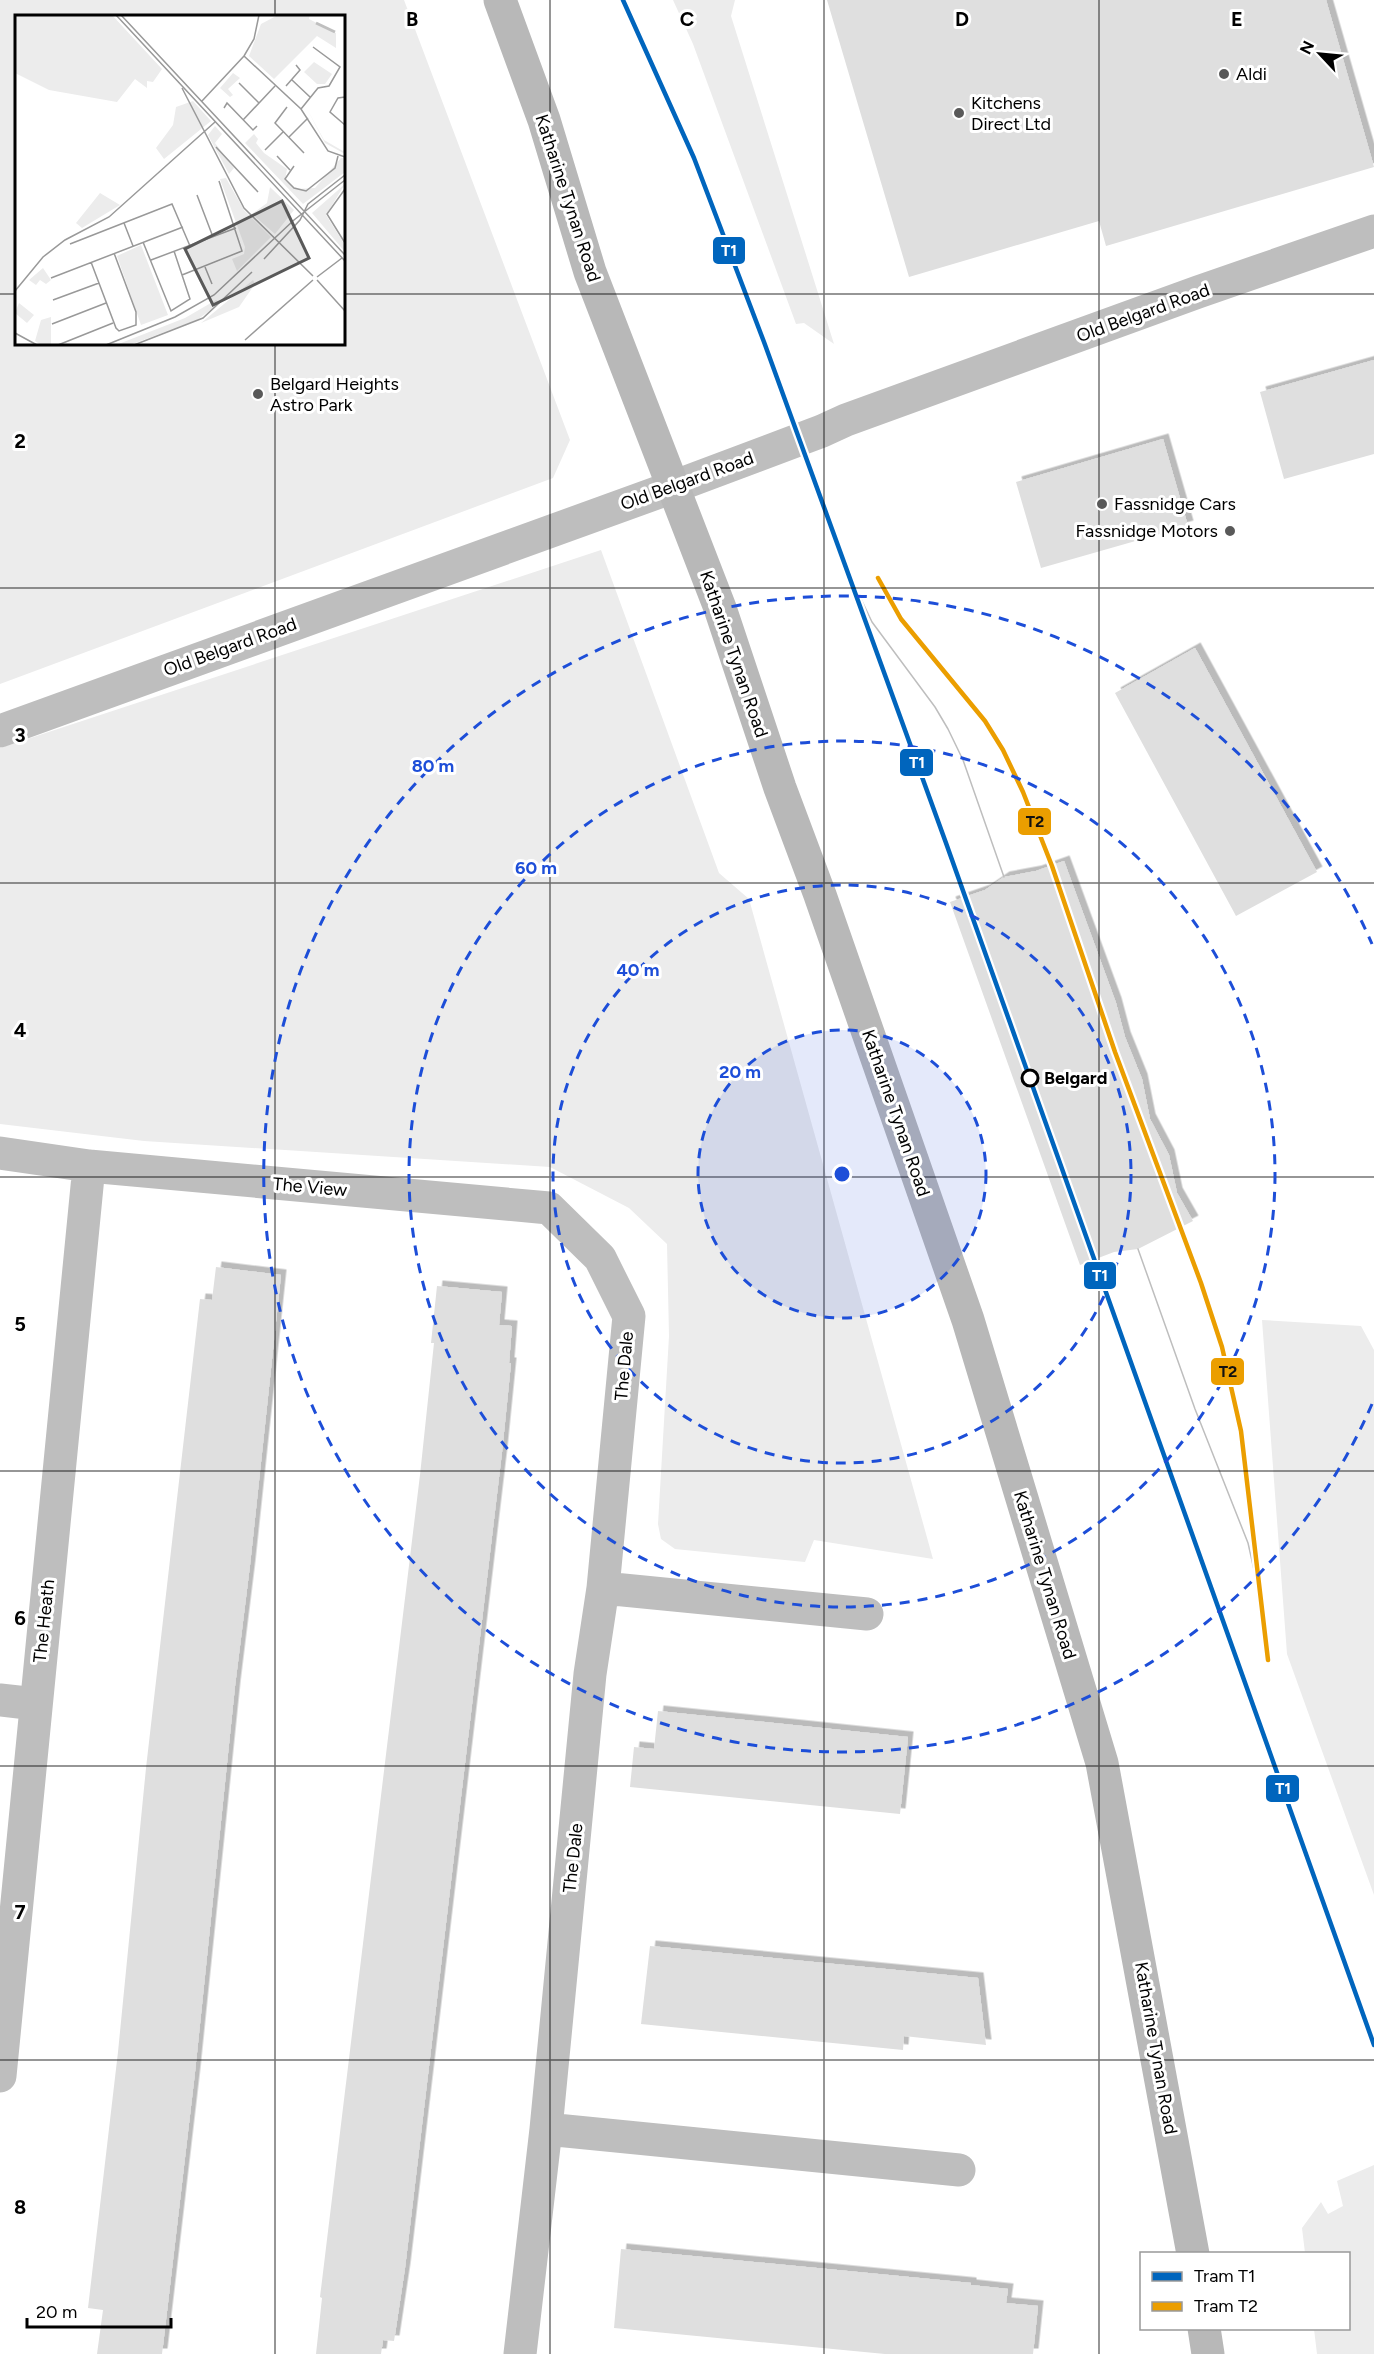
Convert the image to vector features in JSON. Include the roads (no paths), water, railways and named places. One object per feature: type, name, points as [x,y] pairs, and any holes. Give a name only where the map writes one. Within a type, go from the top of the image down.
[{"type":"main road","name":"Katharine Tynan Road","points":[[500,0],[544,120],[590,272],[720,608],[780,788],[824,906],[968,1320],[1102,1763],[1193,2252]]},
{"type":"main road","points":[[1204,2330],[1208,2354]]},
{"type":"street","name":"Old Belgard Road","points":[[0,731],[673,488],[846,420],[1374,231]]},
{"type":"street","name":"The View","points":[[0,1154],[89,1166],[549,1208],[600,1258]]},
{"type":"street","name":"The Heath","points":[[0,2076],[89,1166]]},
{"type":"street","name":"The Dale","points":[[520,2354],[546,2129],[590,1674],[603,1588],[629,1316],[600,1258]]},
{"type":"street","points":[[603,1588],[867,1614]]},
{"type":"street","points":[[0,1700],[36,1704]]},
{"type":"street","points":[[546,2129],[959,2170]]},
{"type":"tram line","name":"T1","points":[[623,0],[694,158],[764,342],[946,843],[1374,2045]]},
{"type":"tram line","points":[[842,559],[872,622],[935,707],[948,729],[963,760],[1004,877]]},
{"type":"tram line","name":"T2","points":[[878,578],[901,619],[985,721],[1003,750],[1023,792],[1052,866],[1115,1052],[1201,1283],[1222,1347],[1241,1431],[1268,1660]]},
{"type":"tram line","points":[[1138,1249],[1195,1409],[1248,1543],[1262,1605]]},
{"type":"place","name":"Aldi","points":[[1224,74]]},
{"type":"place","name":"Kitchens Direct Ltd","points":[[959,113]]},
{"type":"place","name":"Belgard Heights Astro Park","points":[[258,394]]},
{"type":"place","name":"Fassnidge Cars","points":[[1102,504]]},
{"type":"place","name":"Fassnidge Motors","points":[[1230,531]]},
{"type":"place","name":"Belgard","points":[[1030,1078]]}]
